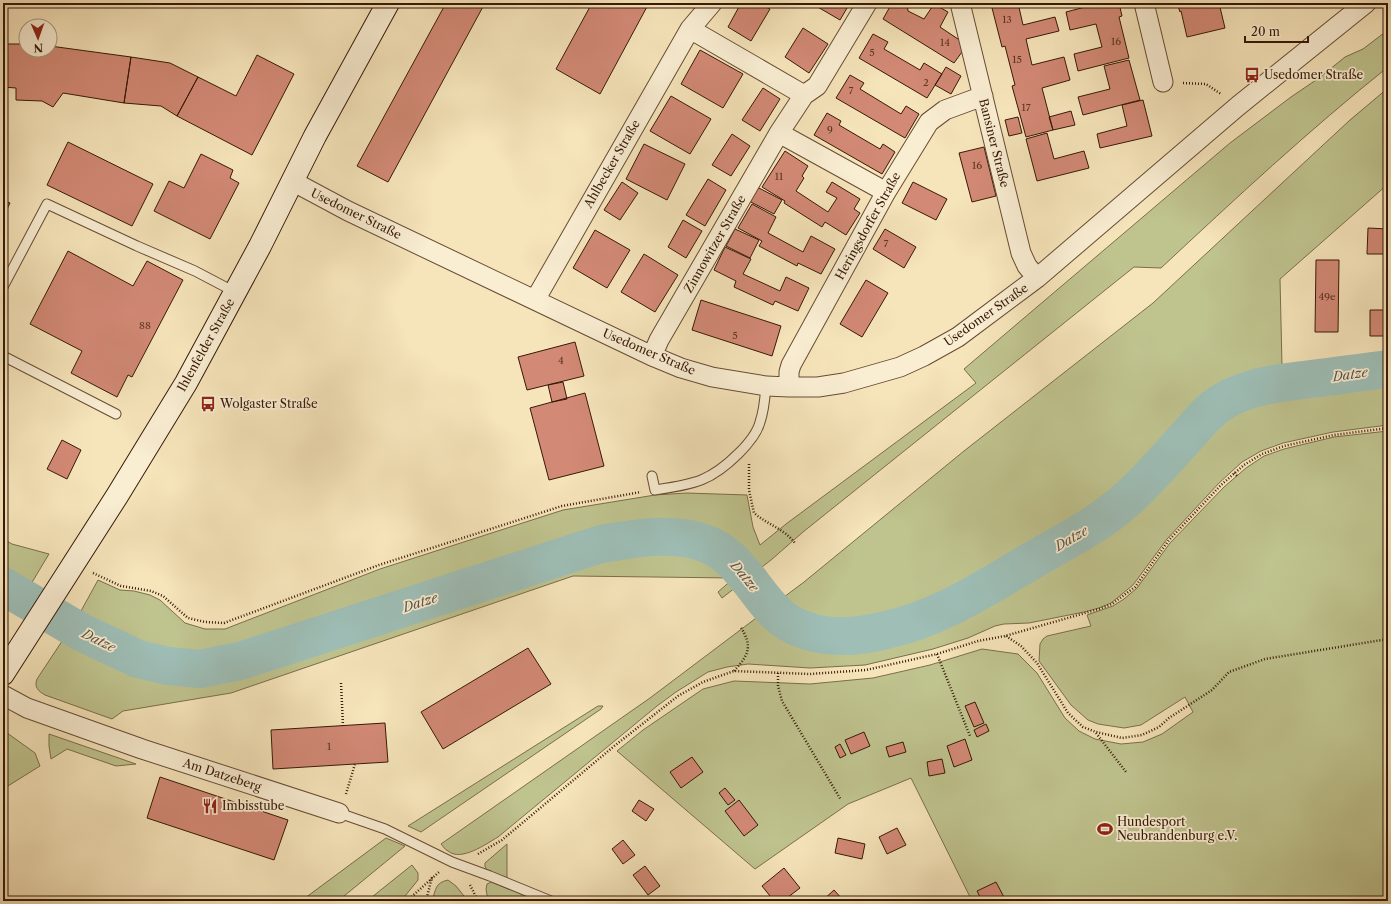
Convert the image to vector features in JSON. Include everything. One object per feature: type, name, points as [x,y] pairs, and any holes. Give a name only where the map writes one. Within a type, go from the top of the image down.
[{"type":"main road","name":"Ihlenfelder Straße","points":[[3,674],[117,496],[186,383],[235,292],[315,136],[388,3]]},
{"type":"street","name":"Ahlbecker Straße","points":[[535,300],[690,29],[712,3]]},
{"type":"street","name":"Zinnowitzer Straße","points":[[652,356],[663,333],[779,133],[804,95],[817,86],[867,3]]},
{"type":"street","name":"Bansiner Straße","points":[[960,3],[1021,253],[1027,266],[1037,278]]},
{"type":"street","points":[[1144,3],[1163,82]]},
{"type":"street","name":"Usedomer Straße","points":[[292,181],[348,211],[652,356],[681,368],[712,377],[766,386],[818,387],[844,383],[900,367],[924,356],[958,337],[1037,278],[1238,106],[1366,3]]},
{"type":"street","points":[[690,29],[804,95]]},
{"type":"street","name":"Heringsdorfer Straße","points":[[789,387],[789,372],[791,365],[886,192],[929,122],[945,110],[983,96]]},
{"type":"street","points":[[779,133],[886,192]]},
{"type":"street","name":"Am Datzeberg","points":[[3,695],[27,708],[142,749],[339,813]]},
{"type":"lane","points":[[3,288],[47,204],[195,271],[235,292]]},
{"type":"lane","points":[[3,356],[116,414]]},
{"type":"lane","points":[[652,476],[655,490],[689,485],[709,478],[726,467],[748,444],[760,423],[766,386]]},
{"type":"lane","name":"Am Datzeberg","points":[[339,813],[385,829],[452,862],[551,901]]},
{"type":"path","points":[[1163,82],[1206,84],[1238,106]]},
{"type":"path","points":[[452,862],[479,854],[502,840],[613,747],[678,696],[703,682],[734,671],[810,674],[866,670],[937,654],[978,641],[1005,636],[1085,614],[1112,604],[1135,587],[1169,540],[1220,485],[1244,464],[1262,454],[1284,446],[1334,435],[1388,428]]},
{"type":"path","points":[[748,444],[749,490],[754,513],[788,535],[795,543]]},
{"type":"path","points":[[1234,473],[1237,476]]},
{"type":"path","points":[[102,577],[121,586],[151,590],[163,596],[188,618],[205,622],[224,623],[379,565],[562,506],[655,490]]},
{"type":"path","points":[[734,671],[747,654],[748,645],[746,635],[740,626]]},
{"type":"path","points":[[1005,636],[1021,646],[1037,663],[1068,713],[1083,727],[1096,732],[1122,738],[1142,735],[1159,727],[1169,718],[1212,690],[1229,672],[1265,659],[1388,639]]},
{"type":"path","points":[[937,654],[970,736]]},
{"type":"path","points":[[778,673],[778,686],[782,701],[841,800]]},
{"type":"path","points":[[341,683],[343,726]]},
{"type":"path","points":[[1096,732],[1126,772]]},
{"type":"path","points":[[339,813],[355,764]]},
{"type":"path","points":[[407,901],[432,876],[426,901]]},
{"type":"green space","points":[[1388,30],[1388,67],[1301,140],[1161,268],[1134,267],[722,598],[718,592],[734,578],[573,576],[231,693],[123,711],[112,719],[45,695],[37,688],[37,679],[76,620],[98,580],[120,590],[134,591],[150,595],[160,600],[185,623],[205,629],[225,629],[380,569],[563,510],[655,495],[687,493],[747,495],[753,527],[760,545],[976,383],[964,369],[1230,143],[1319,78],[1345,57],[1363,49]]},
{"type":"green space","points":[[1388,88],[1388,184],[1280,279],[1282,366],[1388,356],[1388,425],[1333,432],[1283,443],[1261,451],[1242,462],[1219,483],[1167,539],[1133,585],[1111,603],[1099,608],[1029,623],[1004,624],[995,626],[968,638],[933,649],[865,665],[810,668],[748,664],[708,672],[657,706],[498,837],[473,851],[466,853],[453,854],[445,849],[441,844],[650,698],[804,582],[964,451],[1153,303],[1350,120]]},
{"type":"green space","points":[[1388,431],[1388,901],[972,901],[911,778],[848,804],[755,869],[617,751],[643,730],[703,689],[734,681],[810,684],[873,678],[930,665],[982,649],[1018,654],[1037,673],[1065,718],[1079,731],[1095,739],[1121,744],[1143,742],[1162,734],[1193,712],[1185,697],[1141,725],[1124,728],[1098,724],[1088,720],[1071,705],[1039,661],[1040,644],[1043,639],[1047,636],[1091,626],[1087,615],[1113,606],[1124,599],[1137,588],[1170,543],[1224,487],[1246,468],[1264,456],[1284,449],[1334,437]]},
{"type":"green space","points":[[3,539],[12,544],[49,554],[28,589],[23,587],[3,618]]},
{"type":"green space","points":[[598,706],[603,706],[601,709],[421,832],[408,826]]},
{"type":"green space","points":[[3,730],[35,753],[40,766],[3,789]]},
{"type":"green space","points":[[49,734],[136,764],[116,766],[67,749],[51,759]]},
{"type":"green space","points":[[386,838],[405,846],[338,901],[301,901]]},
{"type":"green space","points":[[507,844],[507,878],[488,871],[485,867],[485,863]]},
{"type":"green space","points":[[412,865],[418,873],[418,880],[401,901],[367,901]]},
{"type":"green space","points":[[448,880],[456,886],[468,901],[432,901],[438,885]]},
{"type":"green space","points":[[491,882],[539,901],[488,901],[486,889],[487,884]]},
{"type":"building","points":[[446,3],[485,3],[388,182],[357,166]]},
{"type":"building","points":[[592,3],[649,3],[600,94],[556,69]]},
{"type":"building","points":[[741,3],[759,3],[770,9],[751,41],[728,27]]},
{"type":"building","points":[[817,3],[850,3],[840,20],[816,6]]},
{"type":"building","points":[[892,3],[907,3],[908,11],[924,19],[934,4],[948,12],[940,27],[967,45],[954,63],[883,19]]},
{"type":"building","points":[[1018,3],[1023,25],[1055,17],[1059,31],[1026,39],[1032,65],[1064,57],[1070,80],[1042,88],[1053,130],[1026,137],[1012,86],[1015,85],[1005,46],[1002,47],[991,4]]},
{"type":"building","points":[[1092,3],[1119,3],[1122,16],[1119,17],[1129,58],[1078,71],[1074,54],[1102,47],[1096,24],[1070,30],[1066,12],[1093,5]]},
{"type":"building","points":[[1177,3],[1219,3],[1225,28],[1187,37],[1181,11],[1180,12]]},
{"type":"building","points":[[803,28],[828,44],[809,73],[785,57]]},
{"type":"building","points":[[873,34],[888,42],[884,49],[920,70],[924,63],[942,74],[927,98],[859,58]]},
{"type":"building","points":[[3,44],[18,44],[18,58],[58,58],[58,47],[131,57],[124,103],[63,93],[53,107],[42,101],[16,100],[16,88],[3,87]]},
{"type":"building","points":[[700,50],[743,74],[723,108],[681,84]]},
{"type":"building","points":[[257,55],[294,74],[252,155],[177,116],[198,77],[236,96]]},
{"type":"building","points":[[131,57],[170,63],[198,77],[177,116],[161,106],[124,103]]},
{"type":"building","points":[[1129,60],[1140,100],[1083,115],[1078,97],[1110,89],[1104,66]]},
{"type":"building","points":[[946,67],[961,76],[951,94],[935,85]]},
{"type":"building","points":[[850,75],[864,83],[860,89],[901,114],[906,106],[919,114],[905,138],[836,98]]},
{"type":"building","points":[[763,88],[780,99],[760,131],[742,120]]},
{"type":"building","points":[[671,96],[711,119],[690,154],[650,131]]},
{"type":"building","points":[[1143,100],[1152,136],[1100,148],[1097,134],[1127,126],[1122,105]]},
{"type":"building","points":[[1071,111],[1075,125],[1053,130],[1049,117]]},
{"type":"building","points":[[827,113],[841,121],[839,125],[880,149],[883,144],[895,152],[882,174],[814,135]]},
{"type":"building","points":[[1018,117],[1022,133],[1009,136],[1005,120]]},
{"type":"building","points":[[1047,133],[1054,159],[1084,151],[1089,168],[1037,181],[1026,139]]},
{"type":"building","points":[[732,134],[750,146],[731,176],[712,165]]},
{"type":"building","points":[[68,142],[153,184],[132,226],[47,185]]},
{"type":"building","points":[[644,144],[685,164],[667,200],[626,179]]},
{"type":"building","points":[[984,147],[996,196],[972,202],[959,153]]},
{"type":"building","points":[[785,151],[808,166],[802,176],[804,178],[796,191],[828,212],[837,198],[826,192],[832,182],[860,199],[854,209],[860,213],[846,235],[825,222],[822,227],[762,187]]},
{"type":"building","points":[[201,154],[233,170],[230,178],[239,183],[210,239],[154,211],[169,181],[184,188]]},
{"type":"building","points":[[708,179],[726,190],[705,226],[686,215]]},
{"type":"building","points":[[622,182],[638,193],[620,220],[604,210]]},
{"type":"building","points":[[913,182],[947,199],[936,220],[902,203]]},
{"type":"building","points":[[757,187],[782,200],[774,214],[749,201]]},
{"type":"building","points":[[3,200],[10,203],[3,217]]},
{"type":"building","points":[[752,204],[776,217],[768,233],[803,252],[811,236],[835,249],[821,274],[798,263],[797,266],[759,246],[762,241],[738,228]]},
{"type":"building","points":[[683,220],[702,231],[686,258],[668,247]]},
{"type":"building","points":[[1368,228],[1388,229],[1388,254],[1367,254]]},
{"type":"building","points":[[735,229],[759,240],[750,258],[726,246]]},
{"type":"building","points":[[885,229],[916,247],[904,268],[873,249]]},
{"type":"building","points":[[595,230],[630,250],[607,288],[573,268]]},
{"type":"building","points":[[725,247],[751,259],[743,274],[780,291],[786,277],[809,288],[798,311],[775,301],[773,305],[734,287],[736,281],[714,270]]},
{"type":"building","points":[[68,251],[133,286],[147,261],[183,280],[132,377],[128,375],[117,397],[71,373],[82,351],[30,324]]},
{"type":"building","points":[[644,254],[678,275],[655,312],[621,292]]},
{"type":"building","points":[[1316,260],[1339,260],[1338,332],[1315,332]]},
{"type":"building","points":[[866,280],[888,293],[862,337],[840,324]]},
{"type":"building","points":[[701,300],[781,326],[772,356],[692,330]]},
{"type":"building","points":[[1370,310],[1388,310],[1388,336],[1370,336]]},
{"type":"building","points":[[575,342],[584,376],[527,390],[518,357]]},
{"type":"building","points":[[563,382],[567,399],[552,402],[548,385]]},
{"type":"building","points":[[585,393],[604,466],[549,480],[530,408]]},
{"type":"building","points":[[62,440],[81,450],[67,479],[47,469]]},
{"type":"building","points":[[528,648],[551,684],[443,749],[421,712]]},
{"type":"building","points":[[975,702],[984,723],[974,727],[965,706]]},
{"type":"building","points":[[385,723],[388,762],[273,769],[271,730]]},
{"type":"building","points":[[986,724],[989,731],[977,737],[974,730]]},
{"type":"building","points":[[864,732],[870,746],[851,754],[845,740]]},
{"type":"building","points":[[965,739],[972,760],[954,767],[947,746]]},
{"type":"building","points":[[903,742],[906,752],[889,757],[886,747]]},
{"type":"building","points":[[840,744],[846,755],[840,758],[835,747]]},
{"type":"building","points":[[692,757],[703,772],[681,788],[670,772]]},
{"type":"building","points":[[942,759],[945,773],[929,776],[927,762]]},
{"type":"building","points":[[160,777],[288,820],[274,860],[147,818]]},
{"type":"building","points":[[725,788],[735,800],[728,805],[719,793]]},
{"type":"building","points":[[639,800],[654,809],[646,821],[632,811]]},
{"type":"building","points":[[739,800],[758,825],[744,836],[725,811]]},
{"type":"building","points":[[897,828],[906,845],[887,854],[879,837]]},
{"type":"building","points":[[838,838],[865,844],[862,859],[835,853]]},
{"type":"building","points":[[623,840],[635,855],[623,864],[612,849]]},
{"type":"building","points":[[645,866],[660,886],[648,895],[633,875]]},
{"type":"building","points":[[784,868],[800,888],[783,901],[774,901],[762,886]]},
{"type":"building","points":[[996,882],[1006,901],[982,901],[977,891]]},
{"type":"building","points":[[834,890],[844,901],[822,901]]},
{"type":"waterway","name":"Datze","points":[[3,586],[81,632],[138,659],[168,666],[200,669],[240,661],[601,544],[653,537],[679,537],[692,539],[712,546],[730,558],[772,609],[783,619],[800,629],[824,635],[862,635],[906,625],[944,610],[1069,540],[1104,518],[1142,485],[1209,412],[1219,404],[1234,396],[1255,388],[1277,384],[1388,369]]},
{"type":"place","name":"Usedomer Straße","points":[[1252,75]]},
{"type":"place","name":"Wolgaster Straße","points":[[208,404]]},
{"type":"place","name":"Imbisstube","points":[[210,806]]},
{"type":"place","name":"Hundesport Neubrandenburg e.V.","points":[[1105,829]]}]
